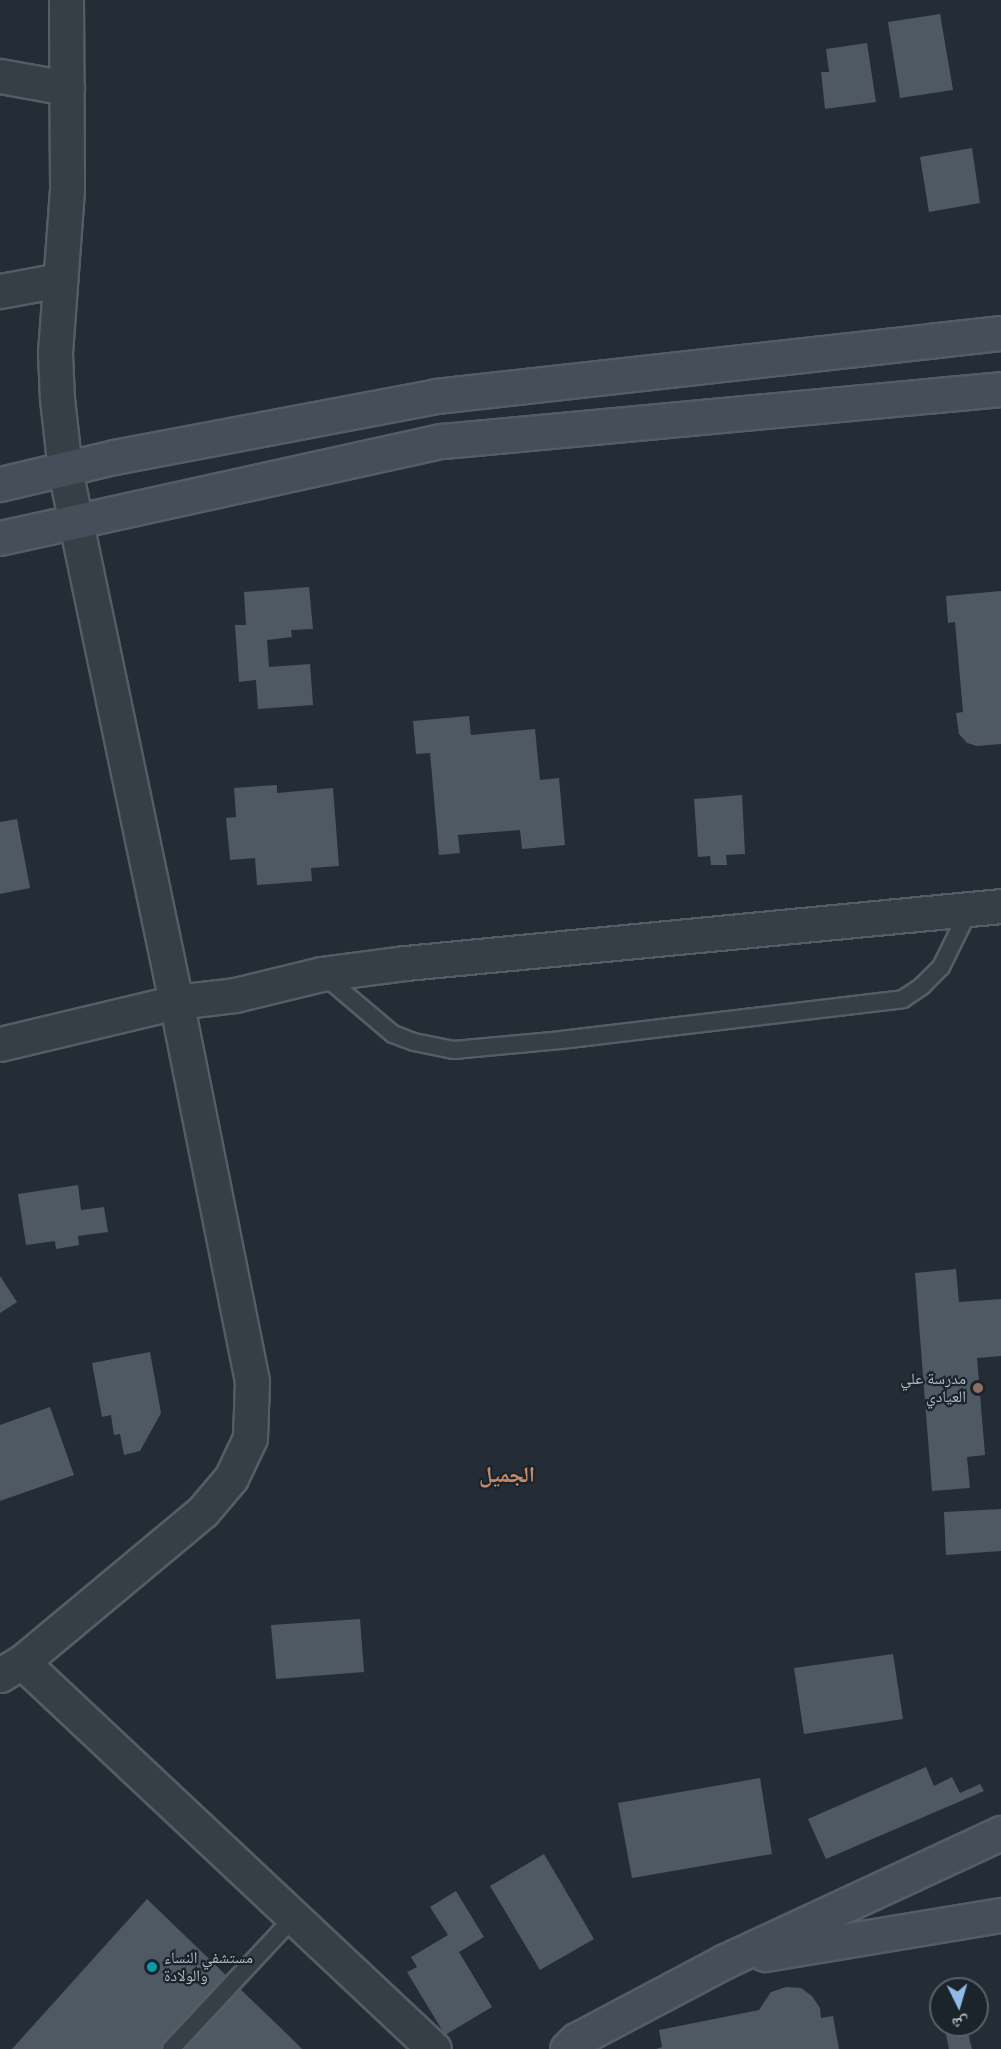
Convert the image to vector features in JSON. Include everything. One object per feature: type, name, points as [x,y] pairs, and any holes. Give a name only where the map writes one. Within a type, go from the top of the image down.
[{"type":"street","points":[[66,0],[67,188],[55,353],[57,399],[65,470],[73,520],[176,1002],[252,1381],[250,1438],[231,1478],[203,1511],[11,1669],[294,1917],[434,2049]]},
{"type":"street","points":[[0,75],[67,88]]},
{"type":"street","points":[[0,291],[60,279]]},
{"type":"street","points":[[0,484],[114,457],[436,396],[1001,333]]},
{"type":"street","points":[[0,538],[73,520],[443,441],[1001,389]]},
{"type":"street","points":[[0,1044],[176,1002],[235,995],[321,974],[406,963],[986,906]]},
{"type":"street","points":[[567,2049],[576,2040],[725,1961],[1001,1833]]},
{"type":"street","points":[[725,1961],[1001,1915]]},
{"type":"lane","points":[[321,974],[393,1034],[414,1042],[454,1050],[561,1040],[903,999],[922,986],[941,967],[986,906]]},
{"type":"lane","points":[[171,2049],[294,1917]]},
{"type":"building","points":[[940,14],[953,90],[900,98],[888,22]]},
{"type":"building","points":[[867,43],[876,102],[825,109],[821,72],[829,72],[826,49]]},
{"type":"building","points":[[972,148],[980,203],[929,212],[920,157]]},
{"type":"building","points":[[309,587],[313,629],[291,630],[292,637],[267,640],[269,667],[310,664],[313,705],[258,709],[256,680],[239,682],[235,625],[246,625],[244,592]]},
{"type":"building","points":[[1001,591],[1001,744],[977,746],[967,743],[959,734],[956,713],[963,712],[955,622],[948,623],[946,596]]},
{"type":"building","points":[[469,716],[471,735],[535,729],[540,780],[559,778],[565,845],[522,849],[520,830],[458,835],[460,853],[439,855],[430,753],[416,754],[413,721]]},
{"type":"building","points":[[277,785],[277,793],[333,788],[339,866],[311,868],[312,881],[257,885],[255,858],[230,860],[226,818],[236,817],[234,788]]},
{"type":"building","points":[[742,795],[745,854],[726,855],[727,865],[711,865],[710,856],[698,857],[694,799]]},
{"type":"building","points":[[17,819],[30,888],[0,894],[0,822]]},
{"type":"building","points":[[78,1185],[81,1210],[104,1207],[108,1232],[78,1236],[79,1245],[56,1249],[55,1241],[26,1245],[18,1194]]},
{"type":"building","points":[[956,1269],[959,1302],[1001,1299],[1001,1356],[977,1358],[985,1455],[967,1457],[970,1488],[932,1491],[915,1273]]},
{"type":"building","points":[[0,1276],[17,1302],[0,1313]]},
{"type":"building","points":[[150,1352],[161,1413],[140,1451],[124,1455],[120,1434],[114,1435],[111,1415],[102,1417],[92,1363]]},
{"type":"building","points":[[50,1407],[74,1475],[0,1501],[0,1425]]},
{"type":"building","points":[[1001,1509],[1001,1551],[946,1555],[944,1512]]},
{"type":"building","points":[[360,1619],[364,1672],[276,1679],[271,1625]]},
{"type":"building","points":[[893,1654],[903,1719],[804,1734],[794,1668]]},
{"type":"building","points":[[926,1767],[934,1786],[952,1777],[960,1793],[980,1784],[984,1791],[826,1859],[808,1819]]},
{"type":"building","points":[[760,1778],[772,1854],[632,1878],[618,1803]]},
{"type":"building","points":[[544,1854],[594,1939],[540,1970],[490,1886]]},
{"type":"building","points":[[456,1891],[484,1937],[459,1952],[492,2007],[445,2035],[407,1972],[417,1967],[411,1957],[448,1935],[430,1907]]},
{"type":"building","name":"مستشفي النساء والولادة","points":[[147,1899],[288,2035],[302,2049],[12,2049]]},
{"type":"building","points":[[786,1987],[801,1988],[812,1996],[820,2008],[821,2018],[833,2016],[839,2049],[656,2049],[662,2047],[659,2030],[759,2010],[771,1992]]},
{"type":"building","points":[[946,2037],[969,2037],[972,2049],[949,2049]]},
{"type":"place","name":"مدرسة علي العيادي","points":[[978,1388]]},
{"type":"place","name":"مستشفي النساء والولادة","points":[[152,1967]]},
{"type":"district","name":"الجميل","points":[[507,1475]]}]
